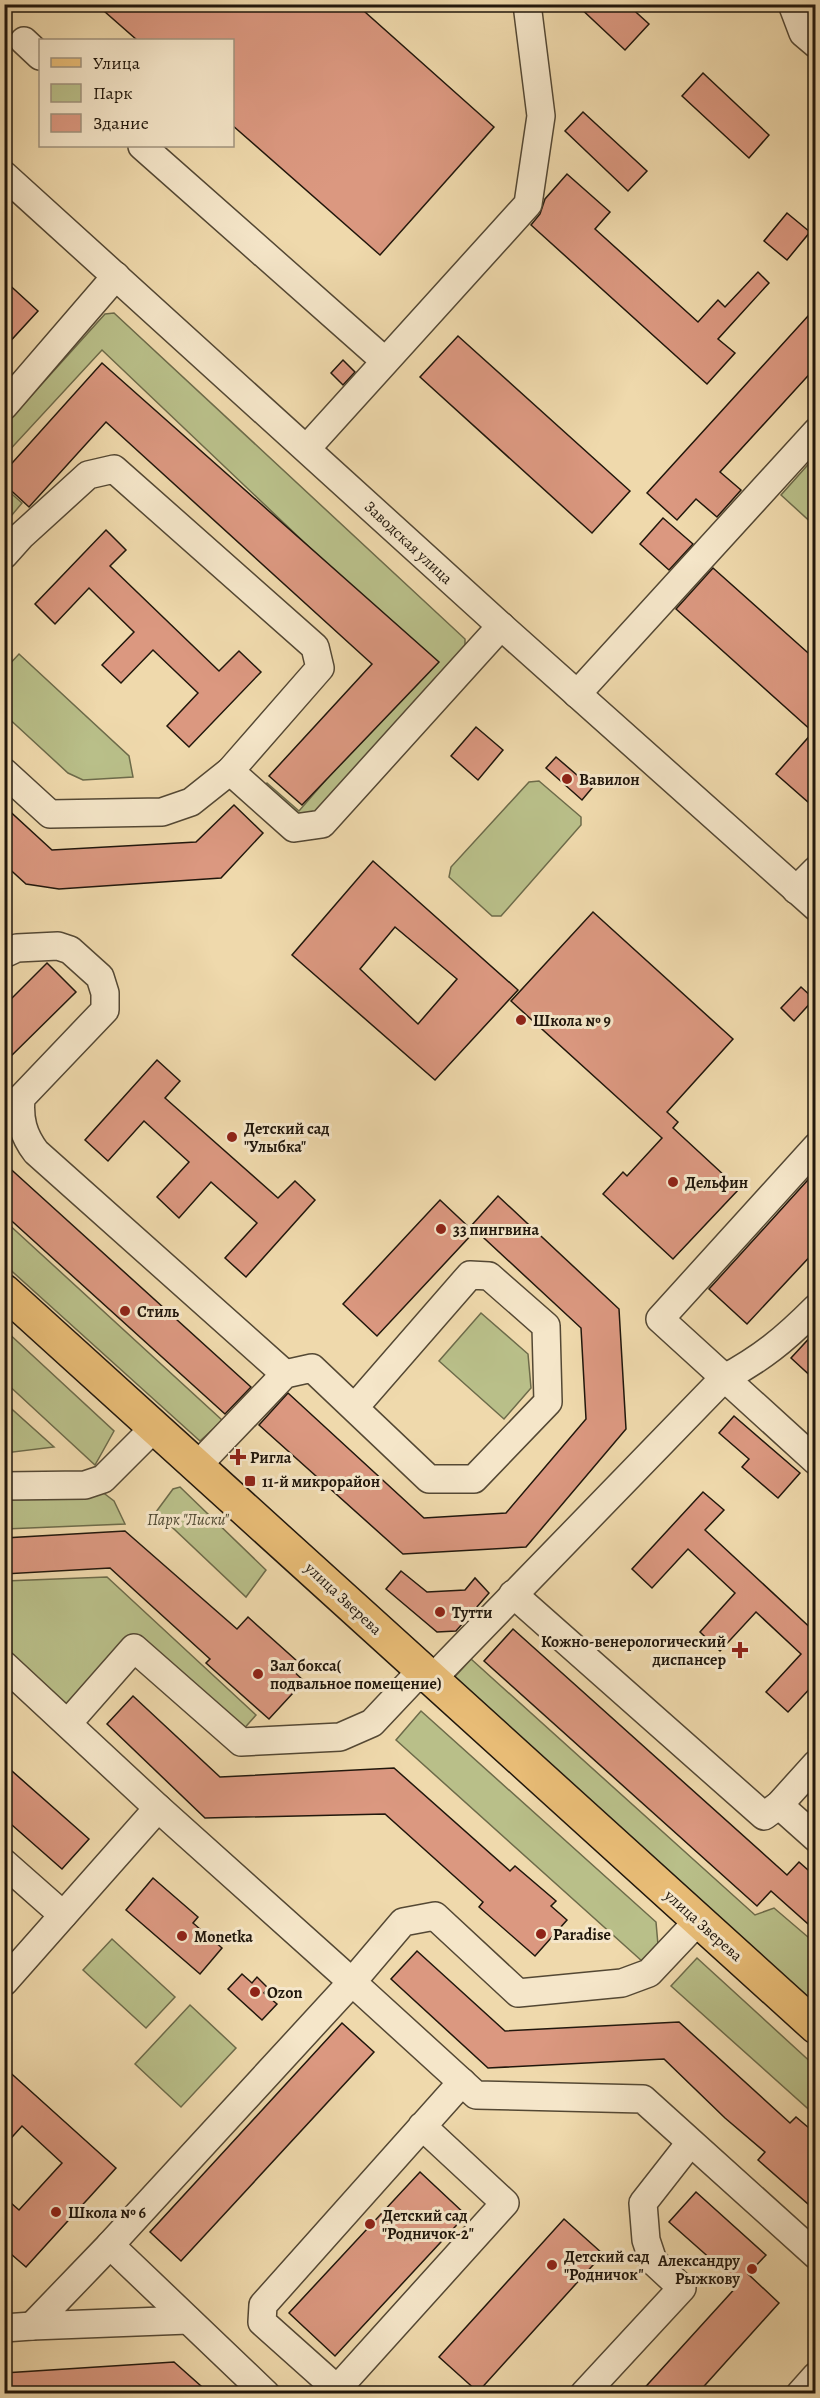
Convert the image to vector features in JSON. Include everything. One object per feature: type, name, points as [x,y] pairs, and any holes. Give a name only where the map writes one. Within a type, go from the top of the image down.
[{"type":"main road","name":"улица Зверева","points":[[4,1291],[156,1426],[816,2027]]},
{"type":"street","points":[[307,448],[528,204],[542,116],[527,4]]},
{"type":"street","points":[[792,4],[796,20],[803,33],[816,44]]},
{"type":"street","points":[[143,147],[385,361]]},
{"type":"street","name":"Заводская улица","points":[[4,175],[501,626],[806,898]]},
{"type":"street","points":[[10,388],[116,276]]},
{"type":"street","points":[[577,694],[816,432]]},
{"type":"street","points":[[4,555],[21,536],[88,475],[114,469],[315,647],[320,668],[230,771],[191,802],[162,813],[50,814],[4,772]]},
{"type":"street","points":[[230,771],[294,828],[322,824],[501,626]]},
{"type":"street","points":[[806,898],[816,870]]},
{"type":"street","points":[[4,954],[17,948],[58,946],[70,950],[100,977],[105,993],[105,1010],[21,1098],[19,1115],[26,1139],[36,1152],[285,1374]]},
{"type":"street","points":[[816,1147],[660,1319],[723,1379],[816,1461]]},
{"type":"street","points":[[198,1465],[285,1374],[312,1368],[429,1479],[474,1479],[548,1402],[546,1326],[489,1276],[470,1275],[355,1407]]},
{"type":"street","points":[[68,1723],[134,1648],[242,1742],[340,1737],[372,1723],[513,1594],[723,1379],[760,1359],[782,1342],[816,1308]]},
{"type":"street","points":[[4,1486],[85,1485],[103,1479],[156,1426]]},
{"type":"street","points":[[513,1594],[764,1816],[779,1805],[816,1764]]},
{"type":"street","points":[[4,1665],[158,1808],[476,2095],[643,2099],[816,2255]]},
{"type":"street","points":[[779,1805],[816,1838]]},
{"type":"street","points":[[4,1982],[158,1808]]},
{"type":"street","points":[[4,1863],[63,1915]]},
{"type":"street","points":[[32,2326],[111,2245],[352,1982],[403,1922],[435,1916],[518,1993],[622,1983],[649,1973],[699,1920]]},
{"type":"street","points":[[422,2126],[505,2203],[335,2391],[262,2322],[263,2305],[422,2126],[462,2082]]},
{"type":"street","points":[[584,2394],[682,2288],[653,2261],[646,2240],[643,2203],[690,2143]]},
{"type":"street","points":[[111,2245],[267,2394]]},
{"type":"street","points":[[4,2328],[188,2320]]},
{"type":"street","points":[[800,2394],[816,2376]]},
{"type":"green space","points":[[114,313],[465,639],[465,650],[318,818],[293,818],[262,789],[267,783],[299,811],[429,661],[102,350],[5,455],[4,426],[105,314]]},
{"type":"green space","points":[[813,459],[816,461],[815,526],[781,495]]},
{"type":"green space","points":[[4,487],[22,503],[12,515],[5,508]]},
{"type":"green space","points":[[19,654],[129,756],[133,777],[83,780],[68,773],[5,715],[5,669]]},
{"type":"green space","points":[[539,781],[581,817],[581,825],[501,916],[492,916],[449,877],[451,867],[529,782]]},
{"type":"green space","points":[[5,1221],[223,1420],[200,1441],[5,1265]]},
{"type":"green space","points":[[481,1313],[528,1354],[531,1388],[504,1419],[439,1361]]},
{"type":"green space","points":[[5,1330],[114,1431],[95,1465],[5,1382]]},
{"type":"green space","points":[[5,1403],[54,1447],[5,1453]]},
{"type":"green space","name":"Парк \"Лиски\"","points":[[180,1487],[266,1570],[246,1597],[156,1512],[173,1489]]},
{"type":"green space","points":[[97,1488],[114,1501],[125,1524],[5,1529],[4,1498]]},
{"type":"green space","points":[[107,1577],[256,1715],[241,1732],[138,1638],[64,1709],[5,1655],[5,1581]]},
{"type":"green space","points":[[471,1659],[755,1915],[774,1908],[815,1943],[815,2008],[451,1681]]},
{"type":"green space","points":[[421,1711],[656,1922],[658,1945],[643,1962],[396,1740]]},
{"type":"green space","points":[[112,1939],[175,1997],[146,2028],[83,1970]]},
{"type":"green space","points":[[697,1958],[815,2066],[815,2115],[671,1986]]},
{"type":"green space","points":[[190,2005],[236,2048],[181,2107],[135,2064]]},
{"type":"building","points":[[96,4],[356,4],[494,127],[380,255],[234,127],[234,39],[136,39]]},
{"type":"building","points":[[576,4],[627,4],[649,24],[625,50]]},
{"type":"building","points":[[703,73],[769,135],[749,158],[682,96]]},
{"type":"building","points":[[583,112],[647,171],[628,191],[565,131]]},
{"type":"building","points":[[567,174],[610,212],[595,229],[698,322],[718,300],[725,307],[758,272],[769,283],[718,339],[735,353],[707,384],[531,225],[540,214],[545,199]]},
{"type":"building","points":[[787,213],[810,232],[787,260],[764,241]]},
{"type":"building","points":[[4,280],[38,311],[4,348]]},
{"type":"building","points":[[808,316],[816,323],[816,367],[720,472],[741,490],[717,517],[696,499],[677,520],[647,493]]},
{"type":"building","points":[[458,336],[630,491],[592,533],[420,377]]},
{"type":"building","points":[[343,360],[355,372],[343,385],[331,373]]},
{"type":"building","points":[[102,363],[439,662],[302,805],[269,776],[372,664],[106,422],[29,507],[4,484],[4,472]]},
{"type":"building","points":[[663,518],[693,544],[669,570],[640,544]]},
{"type":"building","points":[[106,530],[126,550],[110,566],[219,671],[239,651],[261,672],[189,747],[167,726],[198,693],[153,650],[121,683],[102,665],[134,632],[89,588],[55,624],[35,604]]},
{"type":"building","points":[[713,568],[816,660],[816,809],[776,774],[813,732],[676,609]]},
{"type":"building","points":[[476,727],[503,750],[478,780],[451,756]]},
{"type":"building","points":[[556,757],[592,788],[582,800],[546,768]]},
{"type":"building","points":[[234,805],[263,833],[221,878],[59,889],[26,884],[4,864],[4,806],[52,850],[196,842]]},
{"type":"building","points":[[373,861],[518,990],[435,1080],[292,955]],"holes":[[[395,927],[457,979],[418,1024],[360,969]]]},
{"type":"building","points":[[593,912],[733,1039],[667,1112],[678,1122],[673,1128],[739,1189],[673,1259],[603,1194],[623,1172],[627,1176],[662,1138],[511,1001]]},
{"type":"building","points":[[47,963],[76,992],[4,1063],[4,1006]]},
{"type":"building","points":[[801,987],[814,999],[794,1021],[781,1008]]},
{"type":"building","points":[[157,1060],[180,1081],[165,1098],[278,1198],[295,1181],[315,1200],[246,1277],[225,1258],[257,1223],[211,1182],[179,1218],[157,1197],[189,1162],[144,1121],[108,1161],[85,1140]]},
{"type":"building","points":[[4,1163],[251,1387],[225,1414],[4,1214]]},
{"type":"building","points":[[816,1171],[816,1250],[747,1324],[709,1289]]},
{"type":"building","points":[[498,1196],[619,1309],[626,1429],[526,1547],[403,1554],[259,1425],[288,1393],[424,1518],[506,1513],[586,1419],[581,1328],[471,1226]]},
{"type":"building","points":[[440,1200],[474,1232],[377,1336],[343,1304]]},
{"type":"building","points":[[816,1331],[816,1381],[791,1358]]},
{"type":"building","points":[[734,1416],[800,1473],[778,1498],[742,1467],[749,1459],[719,1433]]},
{"type":"building","points":[[703,1492],[724,1510],[705,1530],[816,1633],[816,1682],[788,1712],[766,1692],[801,1654],[756,1612],[720,1651],[700,1632],[735,1593],[688,1549],[652,1588],[632,1569]]},
{"type":"building","points":[[125,1531],[237,1629],[248,1617],[297,1661],[290,1668],[304,1681],[269,1719],[206,1663],[210,1659],[110,1568],[4,1574],[4,1538]]},
{"type":"building","points":[[401,1571],[427,1592],[465,1590],[475,1578],[489,1593],[456,1631],[437,1632],[386,1589]]},
{"type":"building","points":[[513,1629],[787,1875],[799,1862],[816,1877],[816,1931],[771,1891],[757,1906],[484,1661]]},
{"type":"building","points":[[133,1696],[220,1777],[394,1768],[510,1871],[515,1866],[556,1901],[551,1906],[567,1920],[535,1956],[479,1907],[483,1902],[385,1814],[205,1818],[107,1724]]},
{"type":"building","points":[[4,1764],[89,1839],[62,1869],[4,1818]]},
{"type":"building","name":"Monetka","points":[[153,1878],[198,1917],[193,1923],[222,1948],[200,1974],[126,1910]]},
{"type":"building","points":[[417,1951],[505,2031],[679,2022],[790,2123],[796,2117],[816,2134],[816,2211],[758,2160],[765,2152],[725,2118],[664,2059],[488,2068],[391,1979]]},
{"type":"building","points":[[242,1974],[252,1983],[257,1977],[268,1988],[264,1993],[277,2004],[262,2020],[228,1989]]},
{"type":"building","points":[[342,2023],[374,2052],[181,2261],[150,2232]]},
{"type":"building","points":[[4,2067],[116,2168],[26,2267],[4,2248],[4,2197],[19,2210],[62,2163],[22,2126],[4,2146]]},
{"type":"building","points":[[420,2172],[466,2215],[335,2356],[289,2313]]},
{"type":"building","points":[[696,2192],[766,2255],[748,2274],[779,2303],[697,2394],[639,2394],[739,2284],[669,2222]]},
{"type":"building","points":[[564,2219],[603,2254],[478,2392],[439,2357]]},
{"type":"building","points":[[174,2362],[210,2394],[4,2394],[4,2373]]},
{"type":"place","name":"Вавилон","points":[[567,779]]},
{"type":"place","name":"Школа № 9","points":[[521,1020]]},
{"type":"place","name":"Детский сад \"Улыбка\"","points":[[232,1137]]},
{"type":"place","name":"Дельфин","points":[[673,1182]]},
{"type":"place","name":"33 пингвина","points":[[441,1229]]},
{"type":"place","name":"Стиль","points":[[125,1311]]},
{"type":"place","name":"Ригла","points":[[238,1457]]},
{"type":"place","name":"11-й микрорайон","points":[[250,1481]]},
{"type":"place","name":"Тутти","points":[[440,1612]]},
{"type":"place","name":"Кожно-венерологический диспансер","points":[[740,1650]]},
{"type":"place","name":"Зал бокса( подвальное помещение)","points":[[258,1674]]},
{"type":"place","name":"Paradise","points":[[541,1934]]},
{"type":"place","name":"Monetka","points":[[182,1936]]},
{"type":"place","name":"Ozon","points":[[255,1992]]},
{"type":"place","name":"Школа № 6","points":[[56,2212]]},
{"type":"place","name":"Детский сад \"Родничок-2\"","points":[[370,2224]]},
{"type":"place","name":"Детский сад \"Родничок\"","points":[[552,2265]]},
{"type":"place","name":"Александру Рыжкову","points":[[752,2269]]}]
